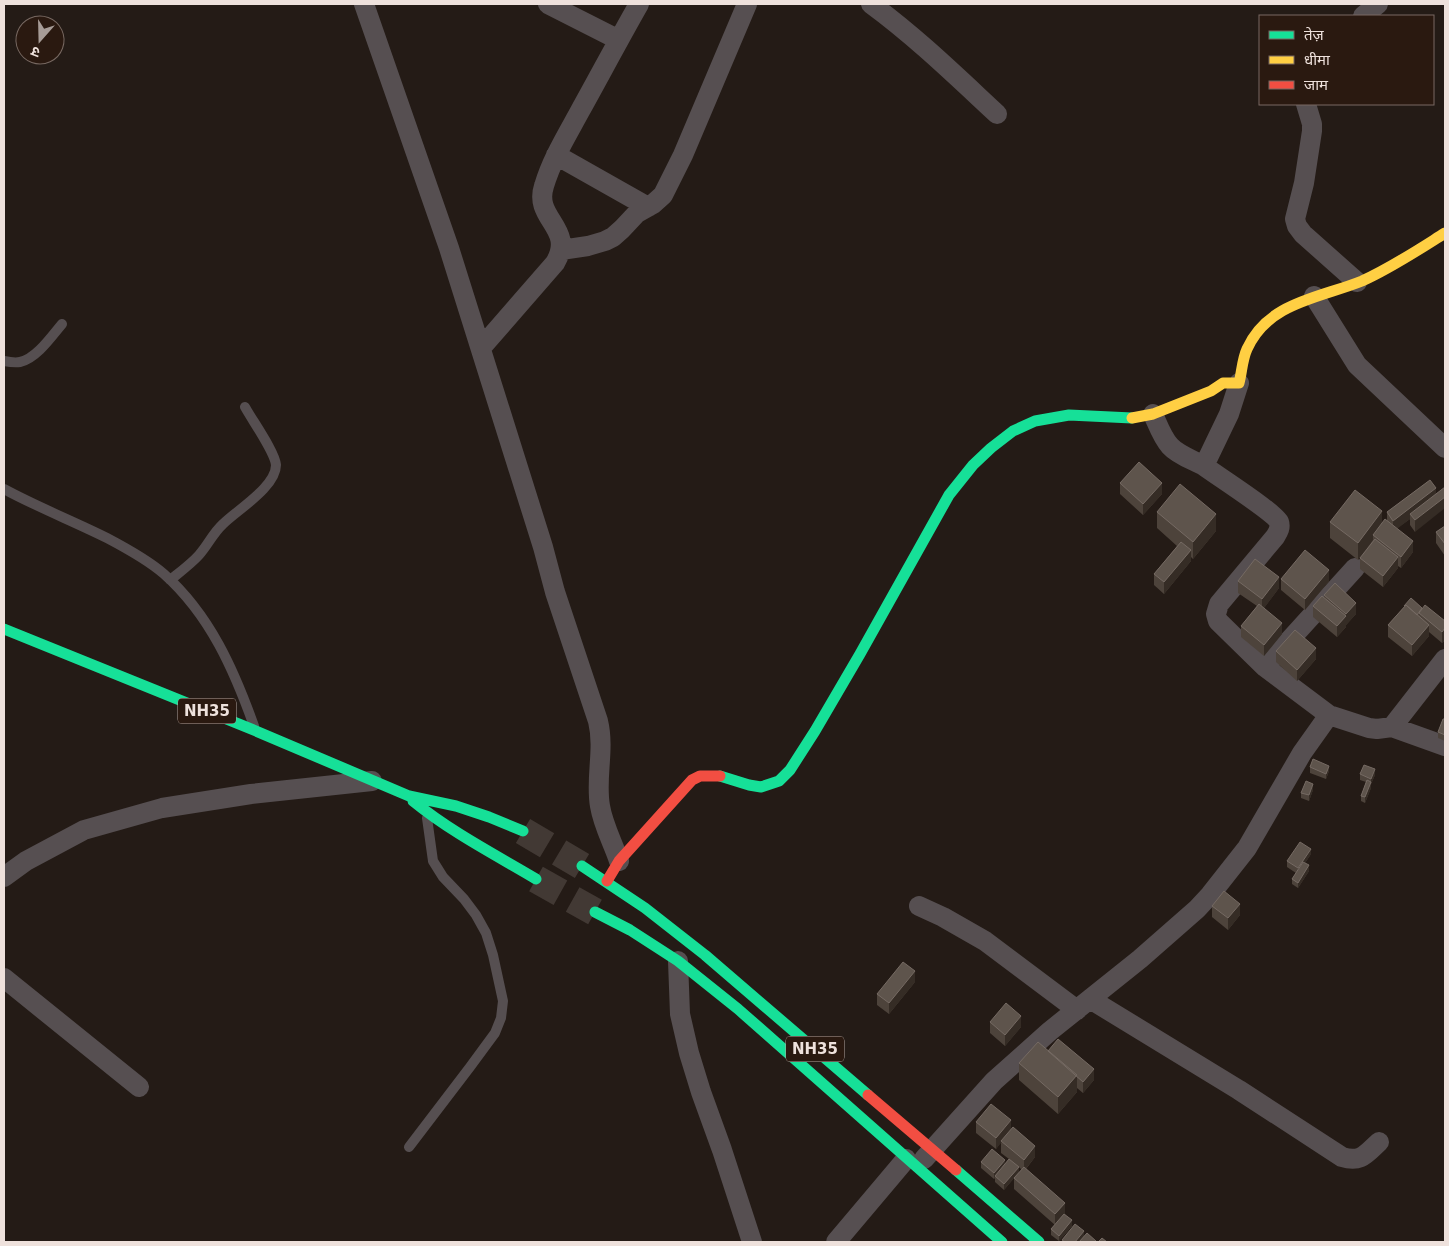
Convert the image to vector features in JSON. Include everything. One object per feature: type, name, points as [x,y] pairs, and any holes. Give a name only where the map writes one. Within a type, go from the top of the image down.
[{"type":"main road","points":[[607,881],[619,861],[692,780],[700,776],[721,776],[761,787],[779,781],[790,770],[860,654],[948,495],[973,465],[991,448],[1014,431],[1035,421],[1070,415],[1130,419],[1153,414],[1210,391],[1223,383],[1239,383],[1247,350],[1259,330],[1283,308],[1357,282],[1382,271],[1445,233]]},
{"type":"main road","name":"NH35","points":[[4,629],[256,731],[408,796],[426,806],[455,831],[536,879]]},
{"type":"main road","name":"NH35","points":[[426,806],[456,806],[523,831]]},
{"type":"main road","name":"NH35","points":[[582,866],[607,881],[727,972],[1039,1242]]},
{"type":"main road","name":"NH35","points":[[595,912],[630,930],[678,961],[738,1009],[1002,1242]]},
{"type":"street","points":[[364,4],[449,248],[544,547],[555,592],[598,721],[602,744],[600,806],[619,861]]},
{"type":"street","points":[[548,4],[619,40]]},
{"type":"street","points":[[481,348],[555,263],[561,250],[560,236],[542,203],[541,195],[556,155],[639,4]]},
{"type":"street","points":[[561,250],[605,241],[622,229],[637,213],[659,200],[668,188],[747,4]]},
{"type":"street","points":[[871,4],[931,52],[997,114]]},
{"type":"street","points":[[1364,15],[1378,4]]},
{"type":"street","points":[[1306,105],[1312,131],[1304,183],[1295,219],[1297,226],[1303,234],[1357,282]]},
{"type":"street","points":[[556,155],[648,207]]},
{"type":"street","points":[[1314,296],[1357,365],[1445,448]]},
{"type":"street","points":[[1204,466],[1229,414],[1239,383]]},
{"type":"street","points":[[1153,414],[1170,447],[1204,466],[1264,508],[1279,521],[1279,531],[1219,604],[1216,614],[1218,621],[1265,667],[1329,715],[1377,729],[1392,727],[1445,746]]},
{"type":"street","points":[[1265,667],[1355,568]]},
{"type":"street","points":[[1392,727],[1445,659]]},
{"type":"street","points":[[836,1242],[911,1163],[932,1150],[994,1081],[1050,1031],[1140,959],[1191,914],[1210,894],[1247,848],[1302,753],[1329,715]]},
{"type":"street","points":[[4,877],[26,862],[84,830],[162,808],[251,794],[374,781]]},
{"type":"street","points":[[919,906],[943,917],[1084,1004],[1239,1090],[1342,1157],[1356,1160],[1380,1142]]},
{"type":"street","points":[[678,961],[680,1014],[689,1053],[752,1242]]},
{"type":"street","points":[[4,978],[139,1086]]},
{"type":"lane","points":[[4,362],[22,362],[31,357],[42,348],[62,324]]},
{"type":"lane","points":[[170,580],[195,559],[223,524],[259,493],[274,474],[276,464],[272,453],[245,408]]},
{"type":"lane","points":[[4,489],[32,504],[107,538],[163,573],[186,596],[204,618],[231,667],[256,731]]},
{"type":"lane","points":[[409,1147],[495,1032],[501,1018],[502,1002],[493,955],[486,933],[464,899],[443,877],[432,861],[426,806]]},
{"type":"building","points":[[1139,462],[1162,483],[1143,504],[1120,483]]},
{"type":"building","points":[[1430,480],[1436,488],[1393,521],[1387,512]]},
{"type":"building","points":[[1180,484],[1216,514],[1193,542],[1157,512]]},
{"type":"building","points":[[1445,487],[1445,497],[1415,520],[1410,514]]},
{"type":"building","points":[[1355,490],[1382,511],[1358,543],[1330,522]]},
{"type":"building","points":[[1385,519],[1413,541],[1401,557],[1373,535]]},
{"type":"building","points":[[1445,526],[1445,544],[1436,532]]},
{"type":"building","points":[[1375,539],[1398,557],[1383,576],[1360,558]]},
{"type":"building","points":[[1181,542],[1191,550],[1164,582],[1154,574]]},
{"type":"building","points":[[1305,550],[1329,570],[1305,599],[1281,579]]},
{"type":"building","points":[[1255,559],[1279,577],[1262,599],[1238,581]]},
{"type":"building","points":[[1335,583],[1356,603],[1346,614],[1324,595]]},
{"type":"building","points":[[1322,596],[1346,616],[1337,626],[1313,606]]},
{"type":"building","points":[[1411,598],[1422,608],[1417,615],[1406,605],[1404,606]]},
{"type":"building","points":[[1259,604],[1282,623],[1264,645],[1241,626]]},
{"type":"building","points":[[1406,605],[1429,625],[1412,645],[1388,625]]},
{"type":"building","points":[[1425,605],[1445,621],[1445,628],[1442,632],[1419,613]]},
{"type":"building","points":[[1295,630],[1316,648],[1297,670],[1276,651]]},
{"type":"building","points":[[1443,719],[1445,719],[1445,735],[1438,732]]},
{"type":"building","points":[[1313,759],[1329,766],[1326,774],[1310,767]]},
{"type":"building","points":[[1364,765],[1375,769],[1371,779],[1360,774]]},
{"type":"building","points":[[1367,780],[1371,782],[1365,797],[1361,796]]},
{"type":"building","points":[[1306,781],[1313,784],[1309,795],[1301,793]]},
{"type":"building","points":[[1300,842],[1311,849],[1298,868],[1287,861]]},
{"type":"building","points":[[1303,862],[1309,865],[1298,883],[1292,879]]},
{"type":"building","points":[[1224,891],[1240,904],[1228,918],[1212,906]]},
{"type":"building","points":[[903,962],[915,971],[889,1003],[877,994]]},
{"type":"building","points":[[1006,1003],[1021,1016],[1005,1035],[990,1022]]},
{"type":"building","points":[[1058,1039],[1094,1069],[1083,1082],[1048,1051]]},
{"type":"building","points":[[1038,1042],[1077,1075],[1058,1097],[1019,1063]]},
{"type":"building","points":[[991,1104],[1011,1120],[996,1138],[976,1122]]},
{"type":"building","points":[[1013,1127],[1035,1146],[1024,1160],[1001,1141]]},
{"type":"building","points":[[992,1149],[1005,1160],[994,1173],[981,1162]]},
{"type":"building","points":[[1009,1159],[1019,1167],[1004,1184],[995,1176]]},
{"type":"building","points":[[1024,1167],[1065,1203],[1055,1214],[1014,1178]]},
{"type":"building","points":[[1064,1214],[1072,1220],[1059,1236],[1051,1229]]},
{"type":"building","points":[[1075,1224],[1084,1231],[1075,1242],[1065,1242],[1062,1240]]},
{"type":"building","points":[[1087,1233],[1096,1241],[1079,1242]]},
{"type":"building","points":[[1102,1238],[1107,1242],[1098,1242]]},
{"type":"tunnel","points":[[523,831],[582,866]]},
{"type":"tunnel","points":[[536,879],[595,912]]},
{"type":"traffic: fast","points":[[720,776],[761,787],[779,781],[790,770],[860,654],[949,495],[973,465],[991,448],[1013,431],[1035,421],[1069,415],[1132,418]]},
{"type":"traffic: fast","points":[[4,629],[256,731],[409,796],[456,806],[523,831]]},
{"type":"traffic: fast","points":[[413,801],[458,833],[536,879]]},
{"type":"traffic: fast","points":[[582,866],[645,908],[705,955],[868,1095]]},
{"type":"traffic: fast","points":[[595,912],[630,930],[678,961],[738,1009],[1002,1242]]},
{"type":"traffic: fast","points":[[956,1170],[1039,1242]]},
{"type":"traffic: slow","points":[[1132,418],[1153,414],[1211,391],[1223,383],[1239,383],[1247,349],[1256,333],[1268,321],[1282,311],[1297,304],[1373,276],[1445,233]]},
{"type":"traffic: jam","points":[[607,881],[619,861],[692,780],[700,776],[720,776]]},
{"type":"traffic: jam","points":[[868,1095],[956,1170]]}]
